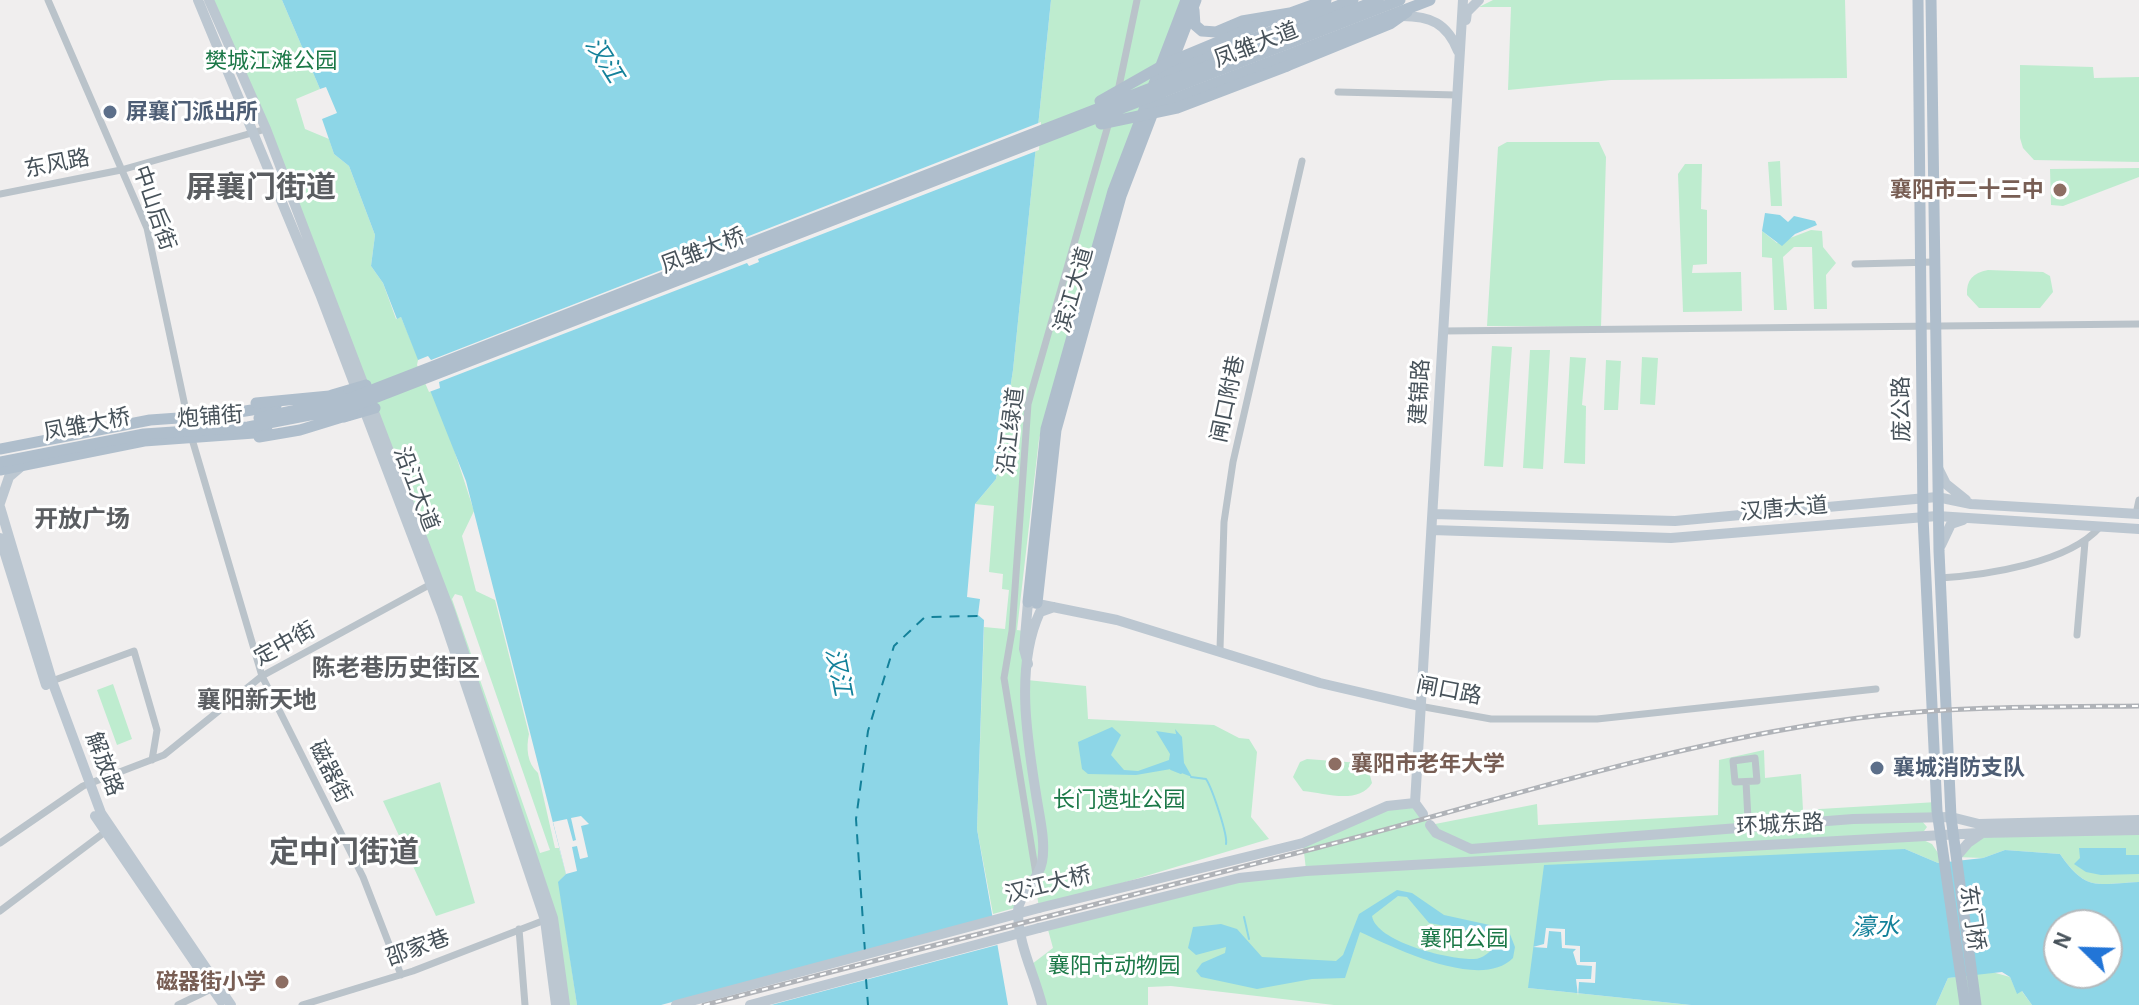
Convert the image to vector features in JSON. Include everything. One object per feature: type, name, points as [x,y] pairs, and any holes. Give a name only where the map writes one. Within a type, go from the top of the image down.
[{"type":"main road","name":"沿江大道","points":[[198,0],[361,387]]},
{"type":"main road","name":"沿江大道","points":[[209,0],[266,129],[361,387],[450,611],[549,907],[565,1005]]},
{"type":"main road","points":[[1067,126],[1167,63],[1326,0]]},
{"type":"main road","name":"凤雏大道","points":[[1155,77],[1353,0]]},
{"type":"main road","name":"凤雏大桥","points":[[1067,126],[1378,0]]},
{"type":"main road","name":"凤雏大桥","points":[[0,462],[144,434],[292,421],[351,407],[427,374],[1400,0]]},
{"type":"main road","name":"建锦路","points":[[1415,803],[1463,0]]},
{"type":"main road","points":[[1459,53],[1467,12],[1479,0]]},
{"type":"main road","name":"庞公路","points":[[1918,0],[1923,517],[1940,837]]},
{"type":"main road","name":"庞公路","points":[[1931,0],[1937,516],[1954,836]]},
{"type":"main road","points":[[1067,126],[1177,108],[1390,24],[1425,1]]},
{"type":"main road","name":"凤雏大道","points":[[1142,112],[1425,1]]},
{"type":"main road","points":[[1192,3],[1195,25],[1202,31],[1216,32],[1242,21],[1290,13]]},
{"type":"main road","name":"滨江大道","points":[[1032,602],[1056,430],[1121,196],[1192,3]]},
{"type":"main road","name":"滨江大道","points":[[1032,602],[1046,429],[1113,191],[1155,77],[1192,3]]},
{"type":"main road","points":[[1402,16],[1424,16],[1434,20],[1446,29],[1459,53]]},
{"type":"main road","points":[[1137,154],[1164,113],[1200,89]]},
{"type":"main road","points":[[221,415],[256,403],[346,395],[427,374]]},
{"type":"main road","points":[[225,436],[259,437],[300,430],[352,414],[427,374]]},
{"type":"main road","name":"凤雏大桥","points":[[0,456],[144,427],[248,420],[291,413],[349,399],[427,374]]},
{"type":"main road","name":"炮铺街","points":[[0,447],[150,420],[221,415],[361,387]]},
{"type":"main road","name":"沿江大道","points":[[370,410],[545,920],[556,1005]]},
{"type":"main road","name":"炮铺街","points":[[0,470],[144,441],[225,436],[321,424],[370,410]]},
{"type":"main road","points":[[0,505],[9,477],[23,465]]},
{"type":"main road","points":[[1937,466],[1946,484],[1971,504]]},
{"type":"main road","points":[[1909,500],[1920,492],[1923,481]]},
{"type":"main road","name":"汉唐大道","points":[[1433,514],[1675,521],[1937,497],[1971,504],[2137,514]]},
{"type":"main road","name":"解放路","points":[[0,505],[86,784],[101,813],[231,1005]]},
{"type":"main road","name":"汉唐大道","points":[[1432,530],[1671,538],[1937,516],[2139,529]]},
{"type":"main road","points":[[1939,551],[1951,524],[1972,518]]},
{"type":"main road","points":[[1908,519],[1917,523],[1924,540]]},
{"type":"main road","name":"解放路","points":[[0,538],[36,656],[105,832],[223,1005]]},
{"type":"main road","points":[[1028,664],[1024,649],[1025,631],[1032,602]]},
{"type":"main road","name":"闸口路","points":[[1032,602],[1220,649],[1320,683],[1419,706]]},
{"type":"main road","points":[[1042,1005],[1032,964],[1021,948],[1018,907],[1042,862],[1026,706],[1028,664],[1040,612],[1057,607]]},
{"type":"main road","points":[[1012,631],[1025,631]]},
{"type":"main road","points":[[1387,806],[1405,797],[1414,785]]},
{"type":"main road","points":[[1415,803],[1423,814]]},
{"type":"main road","name":"汉江大桥","points":[[676,1005],[1039,908],[1303,843],[1387,806],[1415,803]]},
{"type":"main road","name":"环城东路","points":[[1430,825],[1436,833],[1471,849],[1853,819],[1951,817],[1979,824],[2139,820]]},
{"type":"main road","name":"环城东路","points":[[1423,865],[1982,833],[2139,830]]},
{"type":"main road","points":[[1956,858],[1968,843],[1982,833]]},
{"type":"main road","name":"东门桥","points":[[1954,836],[1967,982]]},
{"type":"main road","name":"东门桥","points":[[1940,837],[1967,982]]},
{"type":"main road","points":[[1919,838],[1932,844],[1943,858]]},
{"type":"main road","name":"汉江大桥","points":[[750,1005],[1239,878],[1423,865]]},
{"type":"main road","points":[[1965,1005],[1967,982]]},
{"type":"main road","points":[[1967,982],[1976,1005]]},
{"type":"street","name":"中山后街","points":[[48,0],[147,228],[192,439]]},
{"type":"street","name":"沿江绿道","points":[[1036,876],[1004,678],[1012,631],[1028,404],[1120,82],[1137,0]]},
{"type":"street","points":[[1338,92],[1456,95]]},
{"type":"street","name":"东风路","points":[[0,194],[121,170],[266,129]]},
{"type":"street","name":"闸口附巷","points":[[1220,649],[1224,522],[1233,462],[1302,161]]},
{"type":"street","points":[[1855,264],[1934,262]]},
{"type":"street","points":[[1443,331],[2139,324]]},
{"type":"street","name":"磁器街","points":[[192,439],[262,676],[363,877],[401,975]]},
{"type":"street","points":[[2137,514],[2139,500]]},
{"type":"street","points":[[1940,578],[1983,575],[2085,542],[2100,527]]},
{"type":"street","points":[[2077,635],[2085,542]]},
{"type":"street","name":"定中街","points":[[0,843],[86,784],[164,755],[262,676],[431,584]]},
{"type":"street","points":[[52,681],[134,651],[157,730],[152,760]]},
{"type":"street","name":"闸口路","points":[[1419,706],[1491,719],[1597,719],[1876,689]]},
{"type":"street","points":[[1755,758],[1757,781],[1746,782],[1735,782],[1733,761],[1755,758]]},
{"type":"street","points":[[1746,782],[1748,819]]},
{"type":"street","points":[[0,911],[105,832]]},
{"type":"street","name":"邵家巷","points":[[302,1005],[401,975],[545,920]]},
{"type":"street","points":[[519,929],[525,1005]]},
{"type":"street","points":[[178,1005],[211,989]]},
{"type":"green space","name":"樊城江滩公园","points":[[210,0],[282,0],[320,89],[296,99],[305,129],[329,139],[334,154],[349,166],[375,235],[371,266],[383,283],[396,319],[401,317],[446,425],[474,511],[462,536],[476,591],[495,600],[529,734],[530,760],[538,773],[555,848],[559,848],[566,874],[559,882],[577,1005],[564,1005],[553,918],[404,486]],"holes":[[[455,594],[462,596],[550,850],[540,853],[452,599]]]},
{"type":"green space","name":"长门遗址公园","points":[[1051,0],[1183,0],[1070,332],[1039,439],[1017,630],[1025,631],[1027,680],[1086,686],[1088,719],[1214,725],[1239,738],[1249,739],[1257,752],[1251,817],[1269,839],[1039,908],[1035,881],[1018,907],[993,914],[977,829],[984,627],[1005,629],[1009,590],[1002,589],[1003,574],[989,572],[994,506],[975,504],[996,479],[1013,370]]},
{"type":"green space","points":[[1493,0],[1845,0],[1847,78],[1611,80],[1508,90],[1511,7],[1479,7]]},
{"type":"green space","points":[[2020,65],[2093,67],[2094,78],[2139,77],[2139,162],[2034,160],[2023,148],[2020,138]]},
{"type":"green space","points":[[1507,142],[1599,142],[1606,157],[1601,327],[1487,326],[1498,147]]},
{"type":"green space","points":[[1780,161],[1782,206],[1771,206],[1768,162]]},
{"type":"green space","points":[[1685,164],[1702,164],[1701,209],[1707,210],[1707,264],[1693,265],[1692,273],[1741,272],[1742,311],[1683,312],[1678,174]]},
{"type":"green space","points":[[2139,168],[2139,177],[2063,206],[2051,205],[2050,169]]},
{"type":"green space","points":[[1811,230],[1822,231],[1823,247],[1836,263],[1826,275],[1827,309],[1814,309],[1812,247],[1794,247],[1783,257],[1787,310],[1774,310],[1772,258],[1762,257],[1762,231],[1777,243]]},
{"type":"green space","points":[[1988,270],[2043,272],[2050,276],[2053,292],[2040,308],[1979,308],[1967,295],[1968,285],[1974,275]]},
{"type":"green space","points":[[1492,346],[1512,347],[1503,467],[1484,466]]},
{"type":"green space","points":[[1530,350],[1550,350],[1543,469],[1523,468]]},
{"type":"green space","points":[[1570,357],[1586,358],[1582,405],[1586,406],[1585,464],[1564,463]]},
{"type":"green space","points":[[1642,357],[1658,358],[1655,405],[1640,404]]},
{"type":"green space","points":[[1606,360],[1621,361],[1618,410],[1604,410]]},
{"type":"green space","points":[[113,684],[132,739],[117,745],[97,690]]},
{"type":"green space","points":[[1764,750],[1765,778],[1801,774],[1803,810],[1937,802],[1938,818],[1921,820],[1927,827],[1919,838],[1932,844],[1944,862],[1938,863],[1905,849],[1528,988],[1691,1005],[1334,1005],[1171,986],[1148,987],[1148,1005],[1042,1005],[1032,964],[1053,948],[1047,926],[1239,878],[1306,870],[1303,843],[1387,806],[1415,803],[1430,825],[1537,804],[1538,825],[1718,815],[1719,760]]},
{"type":"green space","points":[[1307,759],[1360,763],[1368,768],[1372,783],[1366,790],[1350,796],[1303,791],[1293,777],[1300,762]]},
{"type":"green space","points":[[440,782],[475,903],[436,916],[383,801]]},
{"type":"green space","points":[[2139,830],[2139,882],[2102,884],[2085,880],[2060,854],[2005,850],[1983,858],[1956,857],[1982,833]]},
{"type":"green space","points":[[1992,972],[2010,977],[2017,993],[2021,990],[2032,1005],[1936,1005],[1948,978]]},
{"type":"water","name":"汉江","points":[[282,0],[1051,0],[1013,370],[996,479],[975,504],[967,597],[980,599],[978,615],[984,620],[977,829],[1008,1005],[577,1005],[558,882],[566,874],[466,481],[401,317],[397,319],[383,283],[371,266],[375,235],[349,166],[334,154],[322,119],[337,113],[326,87],[320,89]]},
{"type":"water","points":[[1765,213],[1780,215],[1788,222],[1794,216],[1815,221],[1817,225],[1795,234],[1782,246],[1762,231]]},
{"type":"water","points":[[1112,727],[1121,735],[1111,755],[1124,770],[1138,771],[1169,760],[1170,754],[1156,731],[1176,734],[1175,729],[1182,737],[1184,763],[1192,777],[1171,769],[1136,775],[1088,774],[1082,769],[1078,742]]},
{"type":"water","points":[[2079,848],[2126,848],[2126,855],[2139,855],[2139,874],[2101,875],[2086,872],[2074,864],[2080,858]]},
{"type":"water","name":"濠水","points":[[1905,849],[1938,863],[1983,858],[2005,850],[2060,854],[2077,875],[2094,883],[2139,882],[2139,1005],[2032,1005],[2022,991],[2017,994],[2010,977],[2002,972],[1948,978],[1936,1005],[1691,1005],[1528,988],[1544,865]]},
{"type":"water","points":[[1397,890],[1412,893],[1444,915],[1508,929],[1515,947],[1513,958],[1499,967],[1481,970],[1460,968],[1415,956],[1360,932],[1345,978],[1312,979],[1257,989],[1201,977],[1196,971],[1202,963],[1225,953],[1226,947],[1196,955],[1188,948],[1193,927],[1221,924],[1237,929],[1262,957],[1336,961],[1343,955],[1359,914]],"holes":[[[1398,896],[1407,897],[1429,923],[1493,935],[1496,946],[1480,958],[1463,959],[1416,948],[1386,934],[1372,916]]]},
{"type":"pier","points":[[1041,122],[1039,150],[758,259],[759,262],[749,266],[747,263],[439,382],[440,388],[429,392],[417,365],[418,360],[428,356],[431,360]]},
{"type":"pier","points":[[581,816],[589,824],[581,826],[588,857],[580,859],[577,846],[572,847],[577,871],[566,874],[553,822],[567,819],[573,841],[576,840],[571,818]]},
{"type":"pier","points":[[997,915],[1001,944],[771,1005],[661,1005]]},
{"type":"pier","points":[[1546,928],[1565,929],[1565,945],[1580,946],[1580,962],[1596,962],[1595,983],[1579,982],[1578,996],[1576,979],[1591,979],[1592,966],[1577,965],[1573,952],[1576,949],[1562,948],[1561,932],[1549,931],[1547,948],[1533,947],[1544,944]]},
{"type":"waterway","points":[[1171,769],[1181,773]]},
{"type":"waterway","points":[[1191,777],[1206,779],[1209,784],[1226,844]]},
{"type":"waterway","points":[[1244,917],[1249,939]]},
{"type":"ferry route","points":[[865,952],[856,819],[868,731],[894,646],[925,617],[978,616]]},
{"type":"ferry route","points":[[866,979],[868,1005]]},
{"type":"railway","points":[[704,1005],[1711,744],[1881,715],[1991,708],[2139,706]]},
{"type":"place","name":"屏襄门派出所","points":[[110,112]]},
{"type":"place","name":"襄阳市二十三中","points":[[2060,190]]},
{"type":"place","name":"襄阳市老年大学","points":[[1335,764]]},
{"type":"place","name":"襄城消防支队","points":[[1877,768]]},
{"type":"place","name":"磁器街小学","points":[[282,982]]},
{"type":"district","name":"屏襄门街道","points":[[261,188]]},
{"type":"district","name":"开放广场","points":[[82,520]]},
{"type":"district","name":"陈老巷历史街区","points":[[396,669]]},
{"type":"district","name":"襄阳新天地","points":[[257,701]]},
{"type":"district","name":"定中门街道","points":[[344,853]]},
{"type":"park label","name":"襄阳公园","points":[[1464,939]]},
{"type":"park label","name":"襄阳市动物园","points":[[1114,966]]}]
